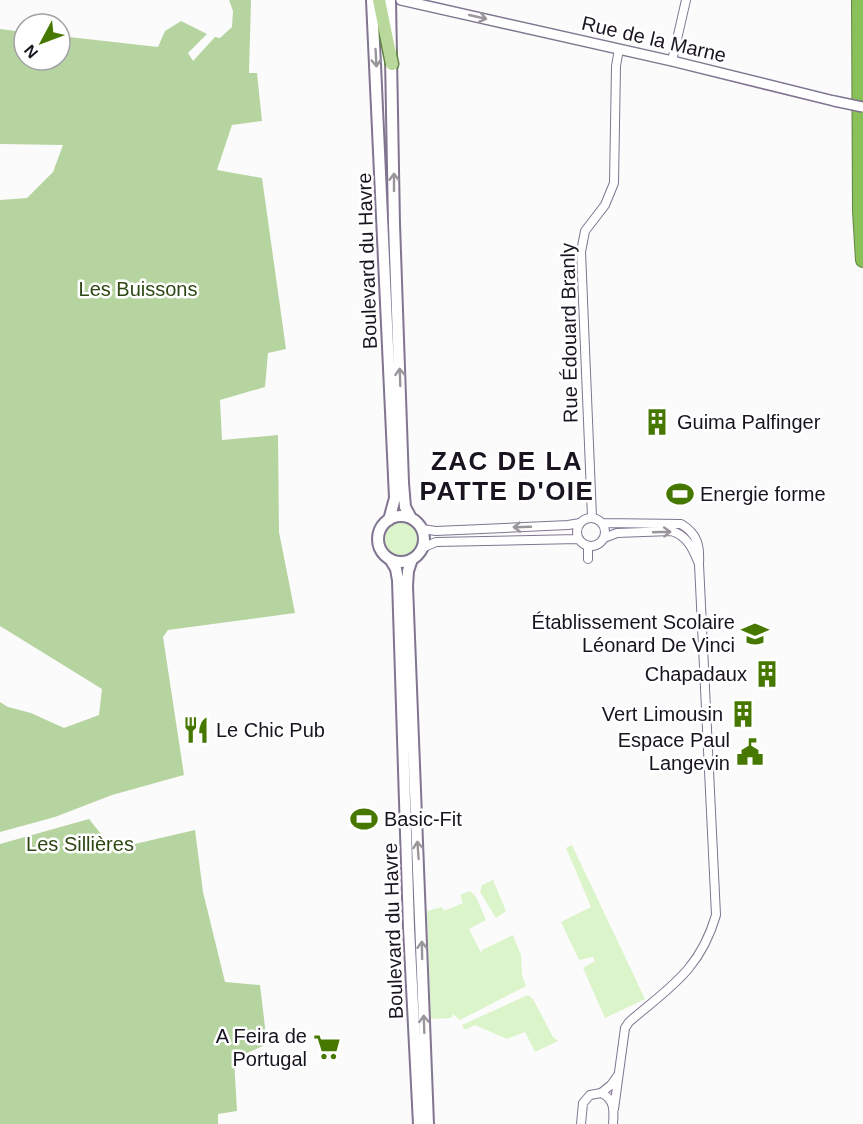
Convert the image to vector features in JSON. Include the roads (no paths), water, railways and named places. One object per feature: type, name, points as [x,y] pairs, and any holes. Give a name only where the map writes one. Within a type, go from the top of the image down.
[{"type":"highway","points":[[857,0],[860,211],[863,260]]},
{"type":"main road","points":[[372,0],[384,0]]},
{"type":"main road","name":"Boulevard du Havre","points":[[372,0],[395,498],[393,510],[381,528],[378,541],[382,553],[396,568],[398,580],[409,928],[419,1124]]},
{"type":"main road","points":[[379,0],[392,63]]},
{"type":"main road","name":"Boulevard du Havre","points":[[390,0],[394,224],[403,483],[405,507],[411,518]]},
{"type":"main road","points":[[388,520],[399,516],[411,518],[422,529],[424,540],[423,548],[412,560],[401,562],[390,559]]},
{"type":"main road","name":"Boulevard du Havre","points":[[412,560],[408,571],[407,586],[428,1124]]},
{"type":"street","name":"Rue de la Marne","points":[[400,0],[672,61],[863,107]]},
{"type":"street","points":[[672,61],[686,0]]},
{"type":"street","name":"Rue Édouard Branly","points":[[592,517],[580,252],[585,231],[605,205],[614,183],[616,66],[619,49]]},
{"type":"street","points":[[422,529],[436,531],[568,525],[580,523],[592,517],[603,523],[681,524],[687,528],[700,549],[716,915],[711,934],[693,965],[629,1022],[625,1029],[613,1124]]},
{"type":"street","points":[[578,539],[577,530],[580,523]]},
{"type":"street","points":[[603,523],[606,530],[604,538]]},
{"type":"street","points":[[423,548],[436,542],[578,539],[588,546],[596,546],[604,538],[617,533],[671,531],[679,533],[694,549],[699,564]]},
{"type":"street","points":[[588,546],[588,559]]},
{"type":"street","points":[[581,1124],[583,1103],[590,1095],[601,1093],[611,1085],[619,1074]]},
{"type":"street","points":[[601,1093],[610,1100],[614,1109]]},
{"type":"place","name":"Guima Palfinger","points":[[657,422]]},
{"type":"place","name":"Energie forme","points":[[680,494]]},
{"type":"place","name":"Établissement Scolaire Léonard De Vinci","points":[[755,634]]},
{"type":"place","name":"Chapadaux","points":[[767,674]]},
{"type":"place","name":"Vert Limousin","points":[[743,714]]},
{"type":"place","name":"Le Chic Pub","points":[[196,730]]},
{"type":"place","name":"Espace Paul Langevin","points":[[750,752]]},
{"type":"place","name":"Basic-Fit","points":[[364,819]]},
{"type":"place","name":"A Feira de Portugal","points":[[327,1047]]},
{"type":"district","name":"ZAC DE LA PATTE D'OIE","points":[[507,476]]},
{"type":"park label","name":"Les Buissons","points":[[138,289]]},
{"type":"park label","name":"Les Sillières","points":[[80,844]]}]
